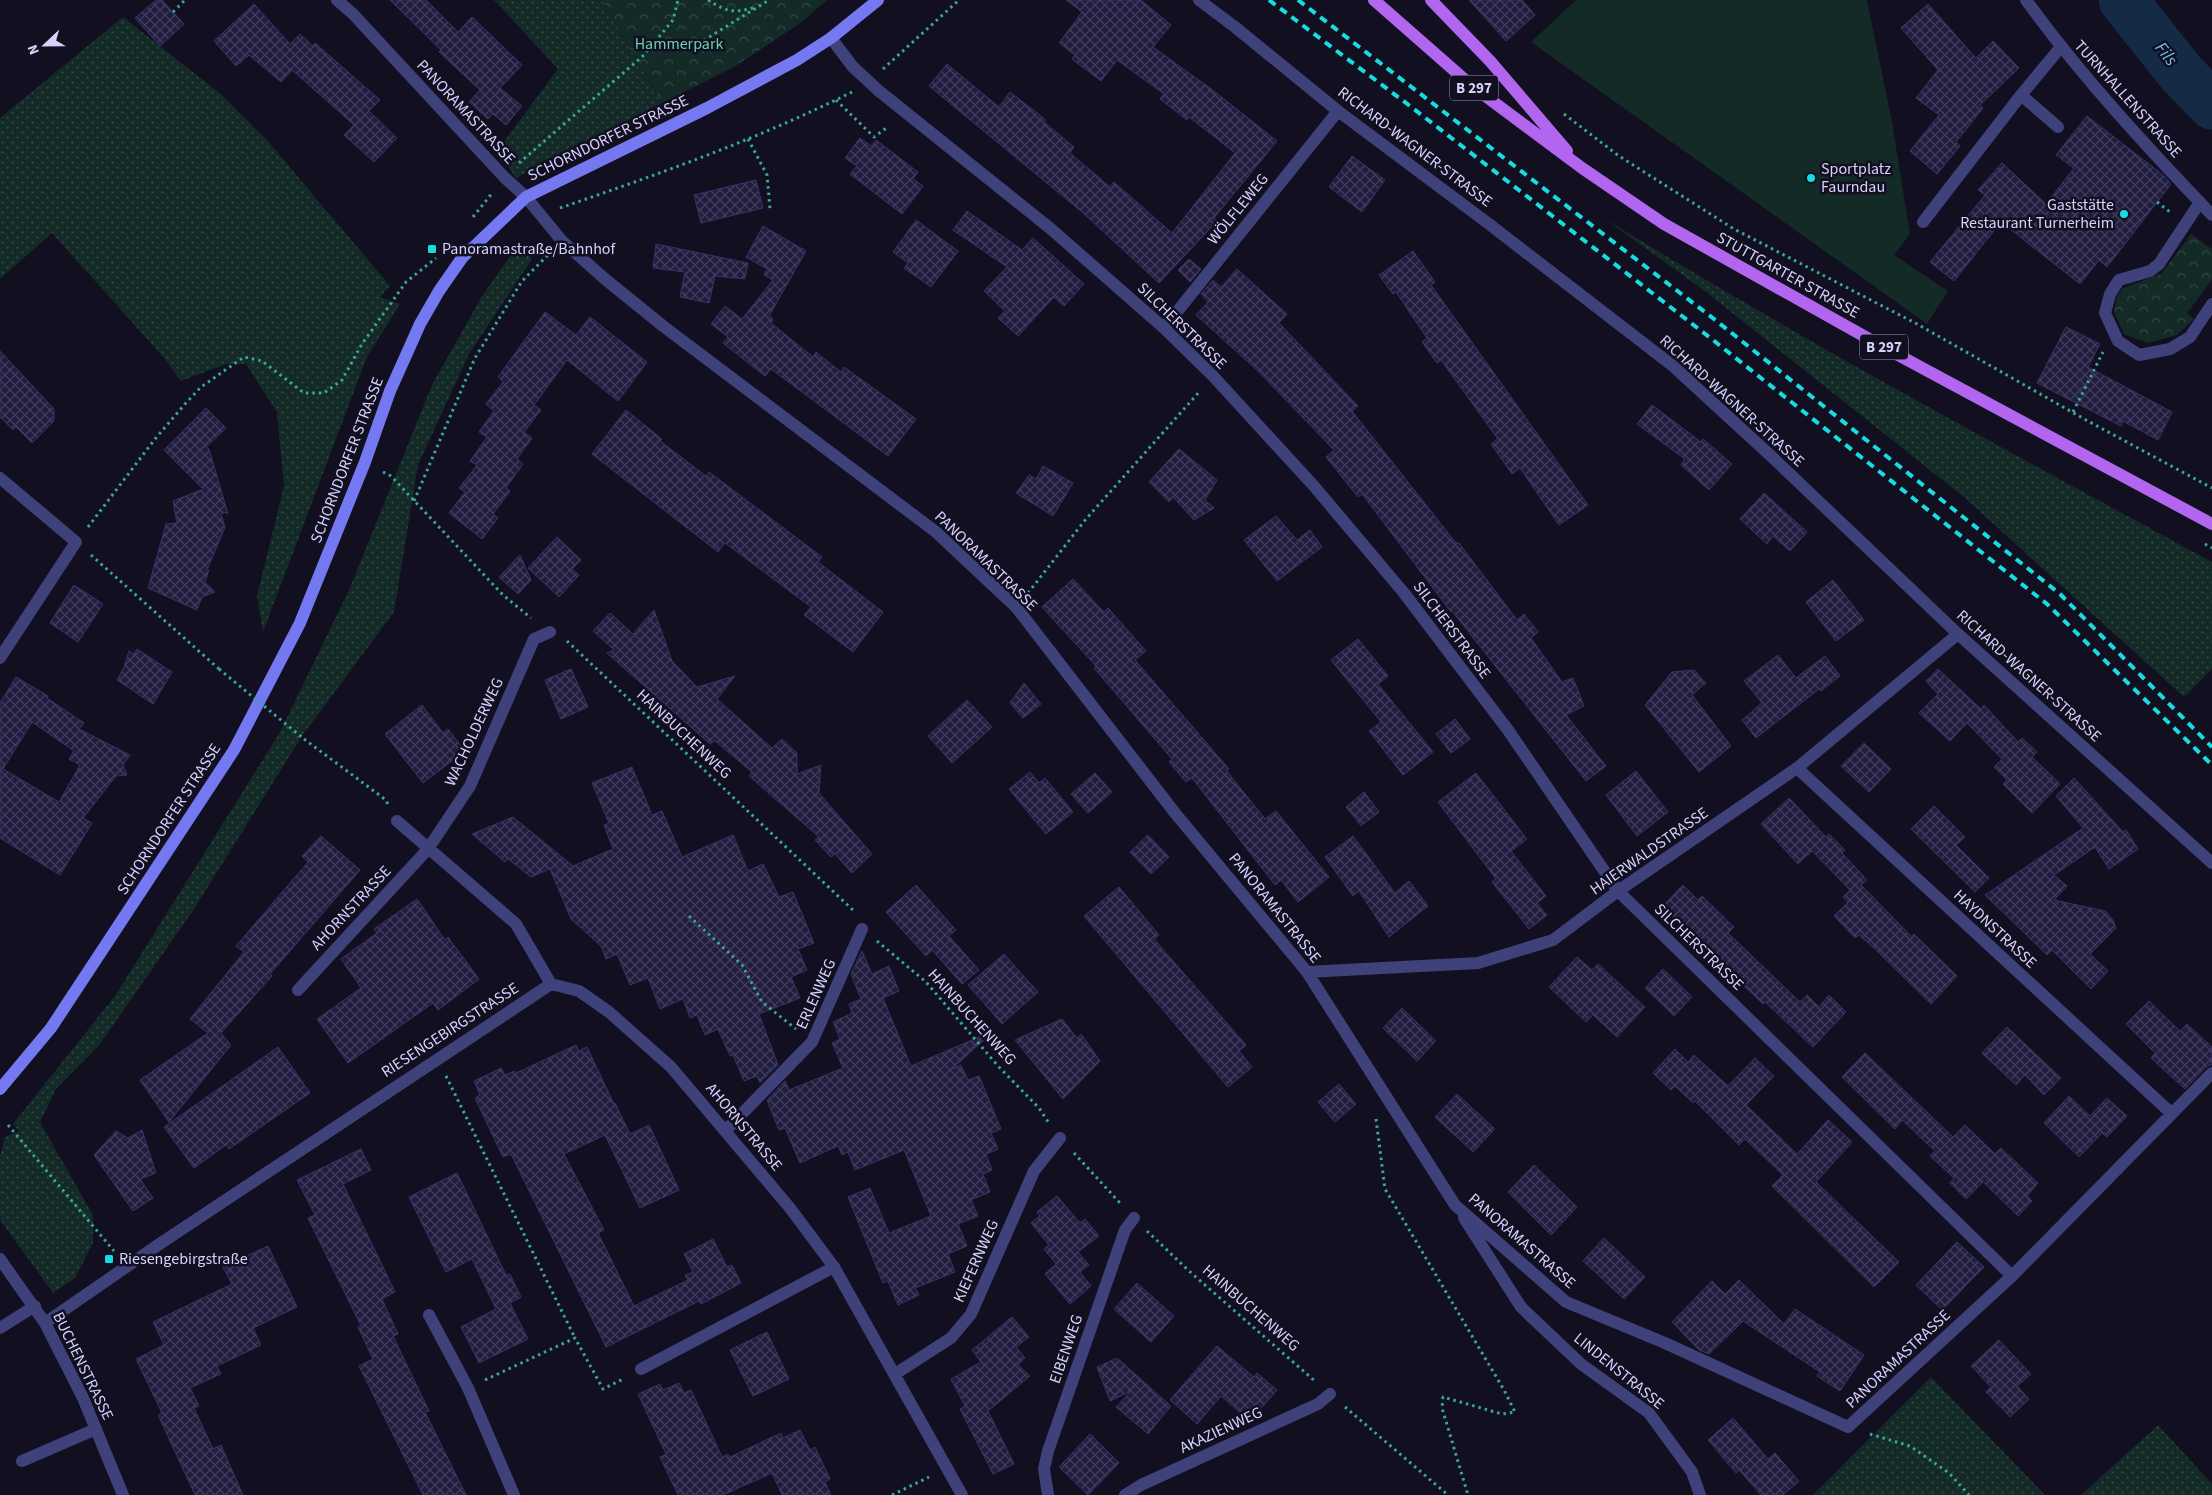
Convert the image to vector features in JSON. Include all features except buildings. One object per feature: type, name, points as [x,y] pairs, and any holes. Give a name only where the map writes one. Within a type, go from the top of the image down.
[{"type":"main road","name":"STUTTGARTER STRASSE","points":[[1374,0],[1472,86],[1582,168],[1664,224],[1743,269],[2212,524]]},
{"type":"main road","name":"STUTTGARTER STRASSE","points":[[1430,0],[1490,61],[1582,168]]},
{"type":"street","name":"PANORAMASTRASSE","points":[[337,0],[505,178],[526,197],[562,241],[663,326],[936,532],[1016,607],[1175,813],[1307,972],[1456,1205],[1566,1302],[1665,1344],[1848,1427],[2012,1276],[2212,1073]]},
{"type":"street","name":"RICHARD-WAGNER-STRASSE","points":[[1199,0],[1338,111],[1489,224],[1673,366],[1771,456],[1958,634],[2212,862]]},
{"type":"street","name":"TURNHALLENSTRASSE","points":[[2026,0],[2060,48],[2212,215]]},
{"type":"street","name":"SCHORNDORFER STRASSE","points":[[0,1089],[51,1028],[234,750],[300,623],[365,462],[390,391],[420,324],[439,291],[462,258],[526,197],[707,108],[797,60],[831,38],[875,2]]},
{"type":"street","name":"SILCHERSTRASSE","points":[[831,38],[853,67],[878,91],[1052,229],[1164,328],[1213,376],[1313,485],[1404,593],[1508,730],[1618,891],[2012,1276]]},
{"type":"street","points":[[1923,222],[2021,95],[2060,48]]},
{"type":"street","points":[[2021,95],[2058,127]]},
{"type":"street","name":"WÖLFLEWEG","points":[[1164,328],[1338,111]]},
{"type":"street","points":[[2200,202],[2159,264],[2150,271],[2119,280],[2110,294],[2105,313],[2118,341],[2139,354],[2170,349],[2190,336],[2212,304]]},
{"type":"street","points":[[0,478],[76,542],[0,658]]},
{"type":"street","name":"WACHOLDERWEG","points":[[428,849],[470,786],[534,638],[550,632]]},
{"type":"street","name":"HAIERWALDSTRASSE","points":[[1307,972],[1478,964],[1553,940],[1618,891],[1797,768],[1958,634]]},
{"type":"street","name":"HAYDNSTRASSE","points":[[1797,768],[2171,1113]]},
{"type":"street","points":[[397,822],[516,924],[551,984]]},
{"type":"street","name":"AHORNSTRASSE","points":[[298,990],[428,849]]},
{"type":"street","name":"ERLENWEG","points":[[726,1130],[812,1042],[862,929]]},
{"type":"street","name":"AHORNSTRASSE","points":[[551,984],[579,991],[609,1012],[671,1066],[790,1208],[834,1267],[962,1495]]},
{"type":"street","name":"RIESENGEBIRGSTRASSE","points":[[44,1322],[437,1058],[551,984]]},
{"type":"street","name":"KIEFERNWEG","points":[[895,1374],[950,1338],[971,1314],[1034,1172],[1060,1138]]},
{"type":"street","name":"LINDENSTRASSE","points":[[1456,1205],[1521,1307],[1581,1364],[1649,1413],[1692,1472],[1700,1495]]},
{"type":"street","name":"EIBENWEG","points":[[1048,1495],[1044,1469],[1048,1450],[1125,1230],[1134,1218]]},
{"type":"street","name":"BUCHENSTRASSE","points":[[0,1259],[35,1306],[44,1322],[83,1398],[123,1495]]},
{"type":"street","points":[[641,1369],[834,1267]]},
{"type":"street","points":[[0,1328],[35,1306]]},
{"type":"street","points":[[429,1315],[468,1388],[514,1495]]},
{"type":"street","name":"AKAZIENWEG","points":[[1125,1495],[1150,1481],[1318,1404],[1330,1394]]},
{"type":"street","points":[[22,1461],[96,1429]]},
{"type":"path","points":[[173,12],[185,0]]},
{"type":"path","points":[[470,220],[528,153],[653,47],[673,20],[678,0]]},
{"type":"path","points":[[708,0],[723,10],[734,13],[760,6]]},
{"type":"path","points":[[653,47],[670,44],[698,44],[768,0]]},
{"type":"path","points":[[881,71],[959,0]]},
{"type":"path","points":[[543,219],[556,209],[637,182],[748,139],[852,92]]},
{"type":"path","points":[[836,100],[874,137]]},
{"type":"path","points":[[1557,108],[1619,156],[1734,229],[1918,324],[2212,488]]},
{"type":"path","points":[[748,139],[767,175],[770,209]]},
{"type":"path","points":[[414,501],[475,358],[522,281],[562,241]]},
{"type":"path","points":[[397,822],[386,800],[304,740],[219,669],[76,542],[155,440],[201,387],[244,357],[262,361],[304,393],[324,393],[342,380],[362,344],[406,282],[441,254]]},
{"type":"path","points":[[2073,412],[2095,368]]},
{"type":"path","points":[[1033,586],[1086,519],[1213,376]]},
{"type":"path","name":"HAINBUCHENWEG","points":[[391,476],[503,595],[550,632],[560,634],[856,913],[862,929],[926,982],[998,1066],[1039,1108],[1060,1138],[1134,1218],[1189,1271],[1448,1495]]},
{"type":"path","points":[[689,916],[742,965],[762,1002],[812,1042]]},
{"type":"path","points":[[437,1058],[575,1338],[603,1390],[641,1369]]},
{"type":"path","points":[[1375,1114],[1385,1189],[1515,1412],[1502,1414],[1443,1397],[1442,1408],[1468,1495]]},
{"type":"path","points":[[8,1125],[126,1266]]},
{"type":"path","points":[[468,1388],[575,1338]]},
{"type":"path","points":[[1848,1427],[1910,1446],[1949,1473],[1969,1495]]},
{"type":"path","points":[[892,1495],[947,1467]]},
{"type":"green space","points":[[494,0],[602,0],[662,103],[516,178],[497,151],[558,69]]},
{"type":"green space","name":"Hammerpark","points":[[602,0],[827,0],[802,22],[734,67],[662,103]]},
{"type":"green space","name":"Sportplatz Faurndau","points":[[1576,0],[1867,0],[1892,122],[1910,234],[1894,255],[1948,291],[1927,324],[1531,42]]},
{"type":"green space","points":[[123,17],[222,95],[267,140],[390,286],[380,297],[400,304],[367,357],[263,632],[257,596],[284,486],[277,412],[246,364],[226,364],[181,381],[164,358],[52,233],[0,279],[0,118]]},
{"type":"green space","points":[[1605,219],[1830,352],[2212,562],[2212,669],[2184,697],[1965,498],[1706,292]]},
{"type":"green space","points":[[2191,234],[2212,249],[2212,280],[2187,313],[2194,319],[2177,335],[2148,343],[2124,334],[2114,312],[2117,296],[2123,288],[2161,274]]},
{"type":"green space","points":[[520,242],[532,259],[469,354],[418,465],[394,612],[302,736],[194,909],[100,1044],[56,1089],[40,1122],[93,1215],[93,1243],[75,1278],[53,1293],[0,1220],[0,1155],[5,1137],[19,1131],[13,1124],[115,996],[280,732],[349,590],[432,385],[482,296]]},
{"type":"green space","points":[[1931,1377],[2045,1495],[1813,1495]]},
{"type":"green space","points":[[2158,1425],[2212,1484],[2212,1495],[2081,1495]]},
{"type":"waterway","name":"Fils","points":[[2123,0],[2181,73],[2212,105]]},
{"type":"railway","points":[[1269,0],[1410,106],[1704,333],[2047,604],[2212,765]]},
{"type":"railway","points":[[1298,0],[1714,319],[2060,594],[2212,747]]},
{"type":"place","name":"Sportplatz Faurndau","points":[[1811,178]]},
{"type":"place","name":"Gaststätte Restaurant Turnerheim","points":[[2124,214]]},
{"type":"place","name":"Panoramastraße/Bahnhof","points":[[432,249]]},
{"type":"place","name":"Riesengebirgstraße","points":[[109,1259]]}]
